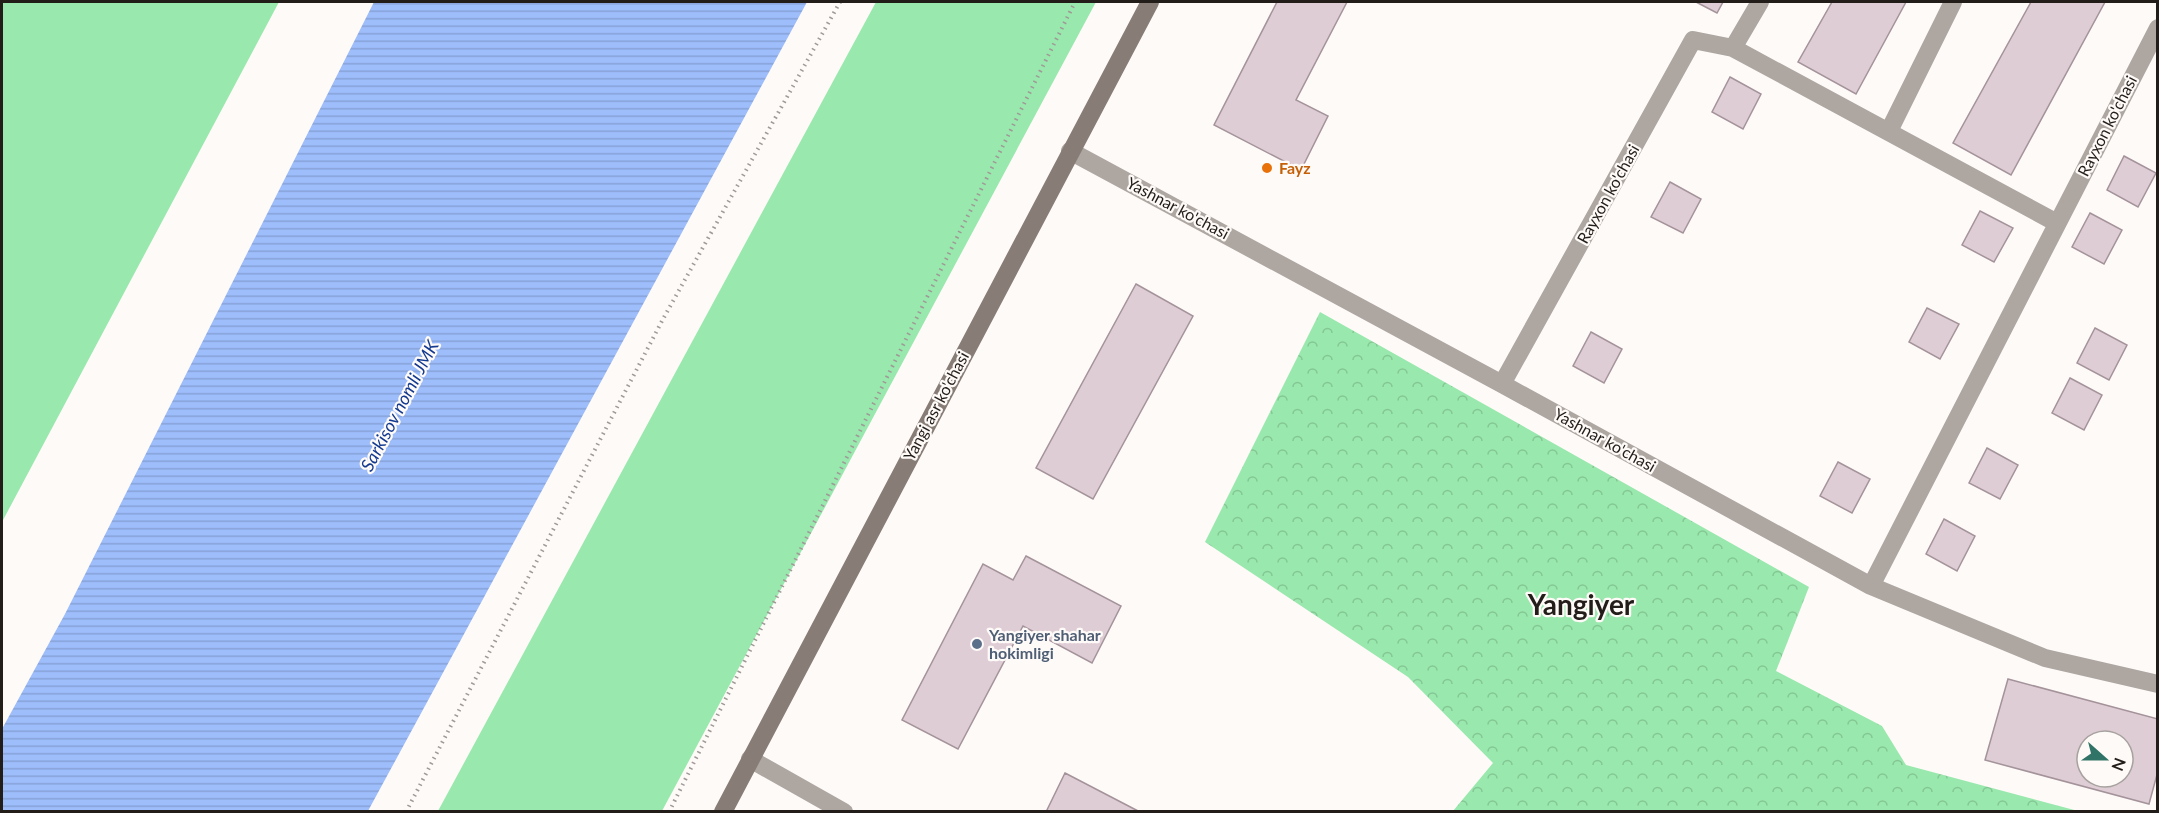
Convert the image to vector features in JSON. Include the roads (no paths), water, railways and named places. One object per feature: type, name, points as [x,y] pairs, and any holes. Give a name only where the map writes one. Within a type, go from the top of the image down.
[{"type":"street","name":"Yangi asr ko'chasi","points":[[723,812],[1150,2]]},
{"type":"street","points":[[1733,48],[1760,2]]},
{"type":"street","points":[[1889,131],[1953,2]]},
{"type":"street","name":"Rayxon ko'chasi","points":[[1870,586],[2157,28]]},
{"type":"street","name":"Rayxon ko'chasi","points":[[1502,384],[1693,40],[1733,48],[2057,223]]},
{"type":"street","name":"Yashnar ko'chasi","points":[[1070,151],[1870,586],[2045,658],[2157,684]]},
{"type":"street","points":[[750,759],[844,812]]},
{"type":"water","name":"Sarkisov nomli JMK","points":[[374,2],[807,2],[368,811],[2,811],[2,729],[65,614]]},
{"type":"place","name":"Fayz","points":[[1267,168]]},
{"type":"place","name":"Yangiyer shahar hokimligi","points":[[977,644]]},
{"type":"district","name":"Yangiyer","points":[[1581,605]]}]
